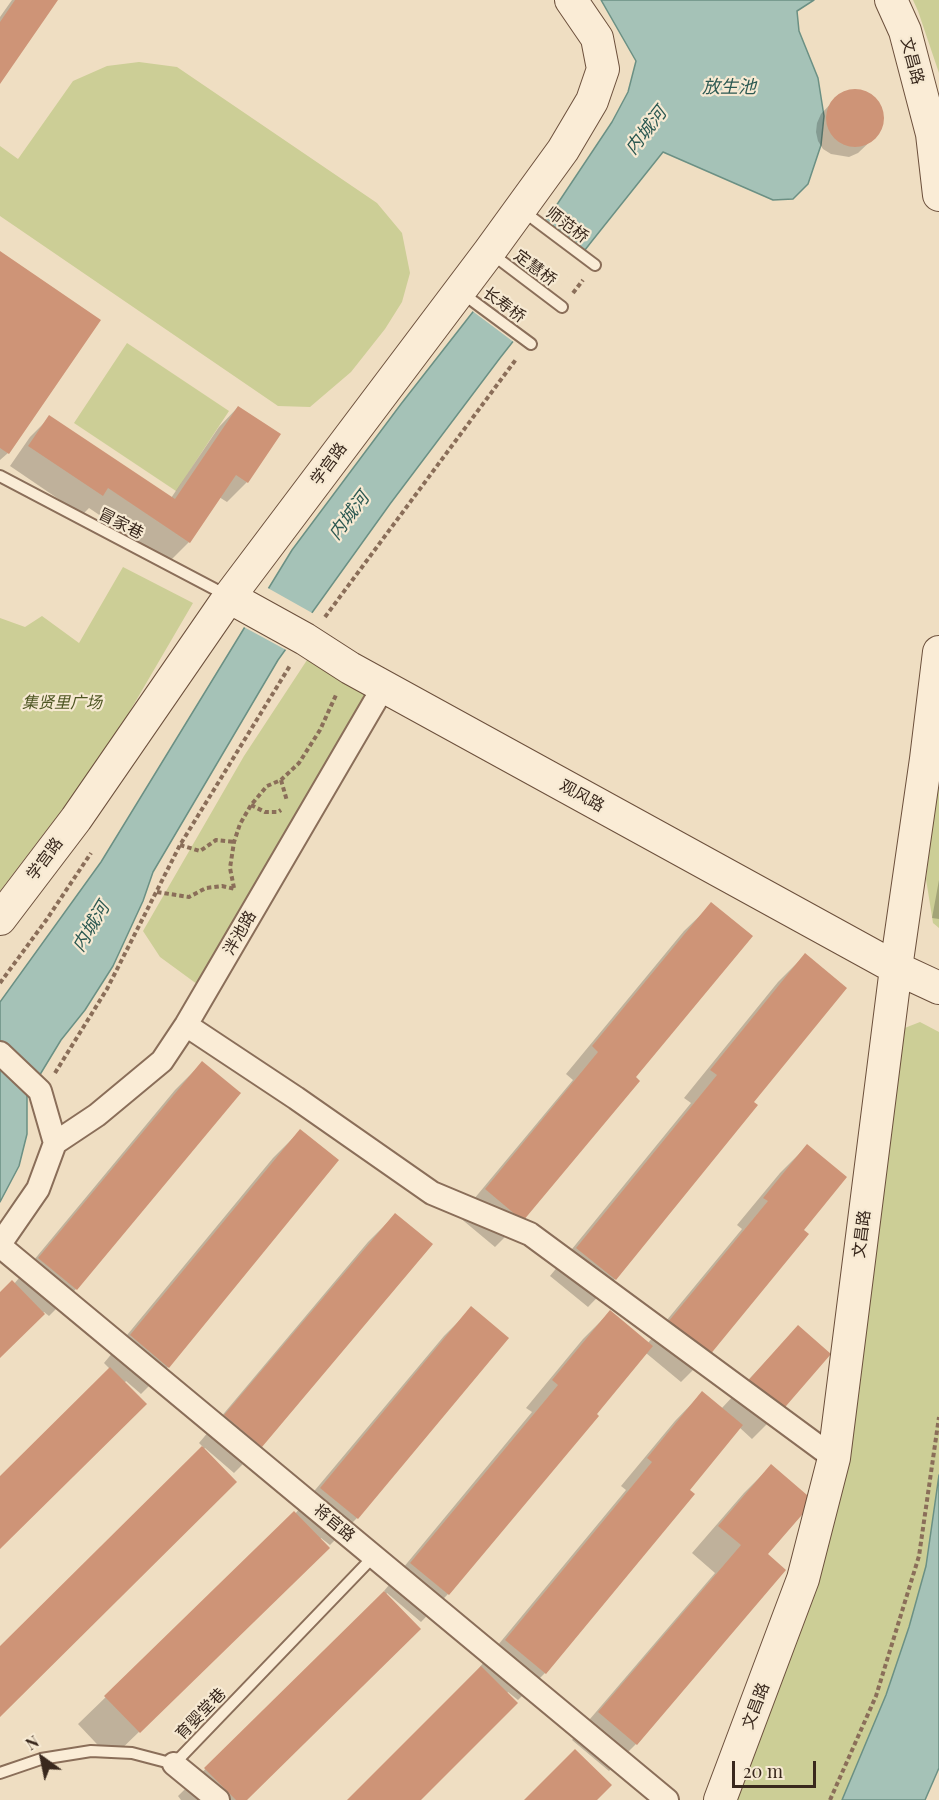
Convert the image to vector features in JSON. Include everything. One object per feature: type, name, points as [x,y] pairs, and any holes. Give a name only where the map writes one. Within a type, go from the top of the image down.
[{"type":"street","name":"学宫路","points":[[0,919],[529,215],[592,101],[603,69],[597,38],[571,0]]},
{"type":"street","name":"文昌路","points":[[891,0],[905,31],[932,134],[939,195]]},
{"type":"street","name":"观风路","points":[[238,602],[307,640],[350,668],[896,968],[939,988]]},
{"type":"street","name":"文昌路","points":[[720,1800],[803,1579],[834,1458],[896,968],[939,652]]},
{"type":"street","name":"泮池路","points":[[55,1143],[97,1115],[162,1061],[186,1025],[384,686]]},
{"type":"street","points":[[186,1025],[432,1193],[530,1234],[834,1458]]},
{"type":"street","points":[[0,1053],[43,1098],[55,1143],[38,1189],[0,1245]]},
{"type":"street","name":"将官路","points":[[0,1245],[667,1800]]},
{"type":"street","points":[[174,1764],[218,1800]]},
{"type":"lane","name":"师范桥","points":[[529,215],[590,262]]},
{"type":"lane","name":"定慧桥","points":[[496,258],[558,304]]},
{"type":"lane","name":"长寿桥","points":[[466,296],[528,341]]},
{"type":"lane","name":"冒家巷","points":[[0,476],[238,602]]},
{"type":"lane","name":"育婴堂巷","points":[[0,1773],[40,1759],[92,1751],[132,1754],[174,1764],[374,1556]]},
{"type":"path","points":[[558,304],[590,262]]},
{"type":"path","points":[[43,1098],[56,1069],[107,988],[180,846],[286,671],[528,341]]},
{"type":"path","points":[[234,888],[230,868],[234,842],[240,824],[251,805],[267,786],[281,780],[299,763],[320,730],[350,668]]},
{"type":"path","points":[[281,780],[288,805]]},
{"type":"path","points":[[180,846],[200,851],[216,840],[234,842]]},
{"type":"path","points":[[157,892],[189,897],[206,888],[222,886],[234,888],[257,903]]},
{"type":"path","points":[[830,1800],[876,1696],[919,1556],[939,1417]]},
{"type":"green space","points":[[913,0],[939,0],[939,73],[918,11]]},
{"type":"green space","points":[[139,62],[177,67],[377,203],[402,233],[410,273],[402,302],[385,329],[351,372],[310,407],[278,406],[0,216],[0,146],[18,159],[73,81],[107,66]]},
{"type":"green space","points":[[127,343],[229,411],[176,491],[74,423]]},
{"type":"green space","name":"集贤里广场","points":[[123,567],[193,603],[106,752],[0,891],[0,618],[25,627],[42,616],[79,643]]},
{"type":"green space","points":[[309,657],[373,700],[201,987],[160,957],[143,931],[244,756]]},
{"type":"green space","points":[[939,767],[939,928],[933,923],[926,879]]},
{"type":"green space","points":[[920,1022],[939,1032],[939,1475],[926,1566],[909,1627],[886,1695],[842,1800],[731,1800],[843,1489],[859,1393],[897,1031]]},
{"type":"water","points":[[601,0],[814,0],[797,11],[799,31],[818,78],[824,116],[821,145],[808,184],[793,199],[773,200],[663,152],[592,241],[390,504],[278,660],[153,872],[143,901],[113,966],[85,1010],[61,1040],[27,1096],[27,1134],[19,1166],[0,1202],[0,1002],[101,862],[292,550],[401,404],[558,203],[612,122],[628,92],[636,61]]},
{"type":"water","points":[[939,1475],[939,1768],[925,1800],[842,1800],[886,1695],[909,1627],[926,1566]]},
{"type":"pier","points":[[541,221],[549,223],[587,252],[515,343],[471,310]]},
{"type":"pier","points":[[266,587],[314,614],[288,651],[242,626]]},
{"type":"building","points":[[15,0],[58,0],[0,84],[0,22]]},
{"type":"building","points":[[849,89],[861,89],[876,97],[884,112],[884,124],[876,139],[861,147],[849,147],[834,139],[826,124],[826,112],[834,97]]},
{"type":"building","points":[[0,251],[101,320],[9,454],[0,448]]},
{"type":"building","points":[[238,406],[281,434],[248,483],[236,475],[190,543],[108,488],[103,496],[28,446],[49,415],[175,499]]},
{"type":"building","points":[[711,902],[753,936],[636,1077],[640,1081],[523,1221],[485,1189],[598,1052],[592,1046]]},
{"type":"building","points":[[805,953],[847,988],[754,1102],[758,1105],[616,1280],[576,1248],[717,1075],[710,1070]]},
{"type":"building","points":[[202,1061],[241,1093],[77,1290],[38,1258]]},
{"type":"building","points":[[300,1129],[339,1160],[169,1368],[130,1335]]},
{"type":"building","points":[[807,1144],[847,1177],[804,1230],[809,1234],[709,1356],[668,1322],[768,1201],[763,1198]]},
{"type":"building","points":[[395,1213],[433,1244],[262,1447],[224,1415]]},
{"type":"building","points":[[12,1280],[45,1314],[0,1358],[0,1292]]},
{"type":"building","points":[[471,1306],[509,1338],[358,1519],[320,1488]]},
{"type":"building","points":[[610,1310],[653,1346],[597,1414],[599,1416],[449,1595],[410,1563],[558,1385],[552,1380]]},
{"type":"building","points":[[798,1325],[831,1354],[780,1413],[746,1383]]},
{"type":"building","points":[[110,1367],[147,1404],[0,1549],[0,1476]]},
{"type":"building","points":[[702,1391],[743,1425],[690,1490],[695,1494],[546,1674],[505,1640],[652,1462],[647,1458]]},
{"type":"building","points":[[202,1446],[237,1482],[0,1717],[0,1646]]},
{"type":"building","points":[[771,1464],[814,1501],[768,1554],[786,1570],[637,1745],[598,1712],[741,1545],[718,1526]]},
{"type":"building","points":[[294,1511],[330,1548],[140,1733],[104,1696]]},
{"type":"building","points":[[384,1591],[421,1629],[247,1800],[236,1800],[204,1768]]},
{"type":"building","points":[[481,1666],[518,1703],[421,1800],[347,1800]]},
{"type":"building","points":[[575,1749],[612,1785],[597,1800],[524,1800]]},
{"type":"water label","name":"放生池","points":[[729,87]]},
{"type":"water label","name":"内城河","points":[[646,131]]},
{"type":"water label","name":"内城河","points":[[349,516]]},
{"type":"water label","name":"内城河","points":[[91,927]]}]
